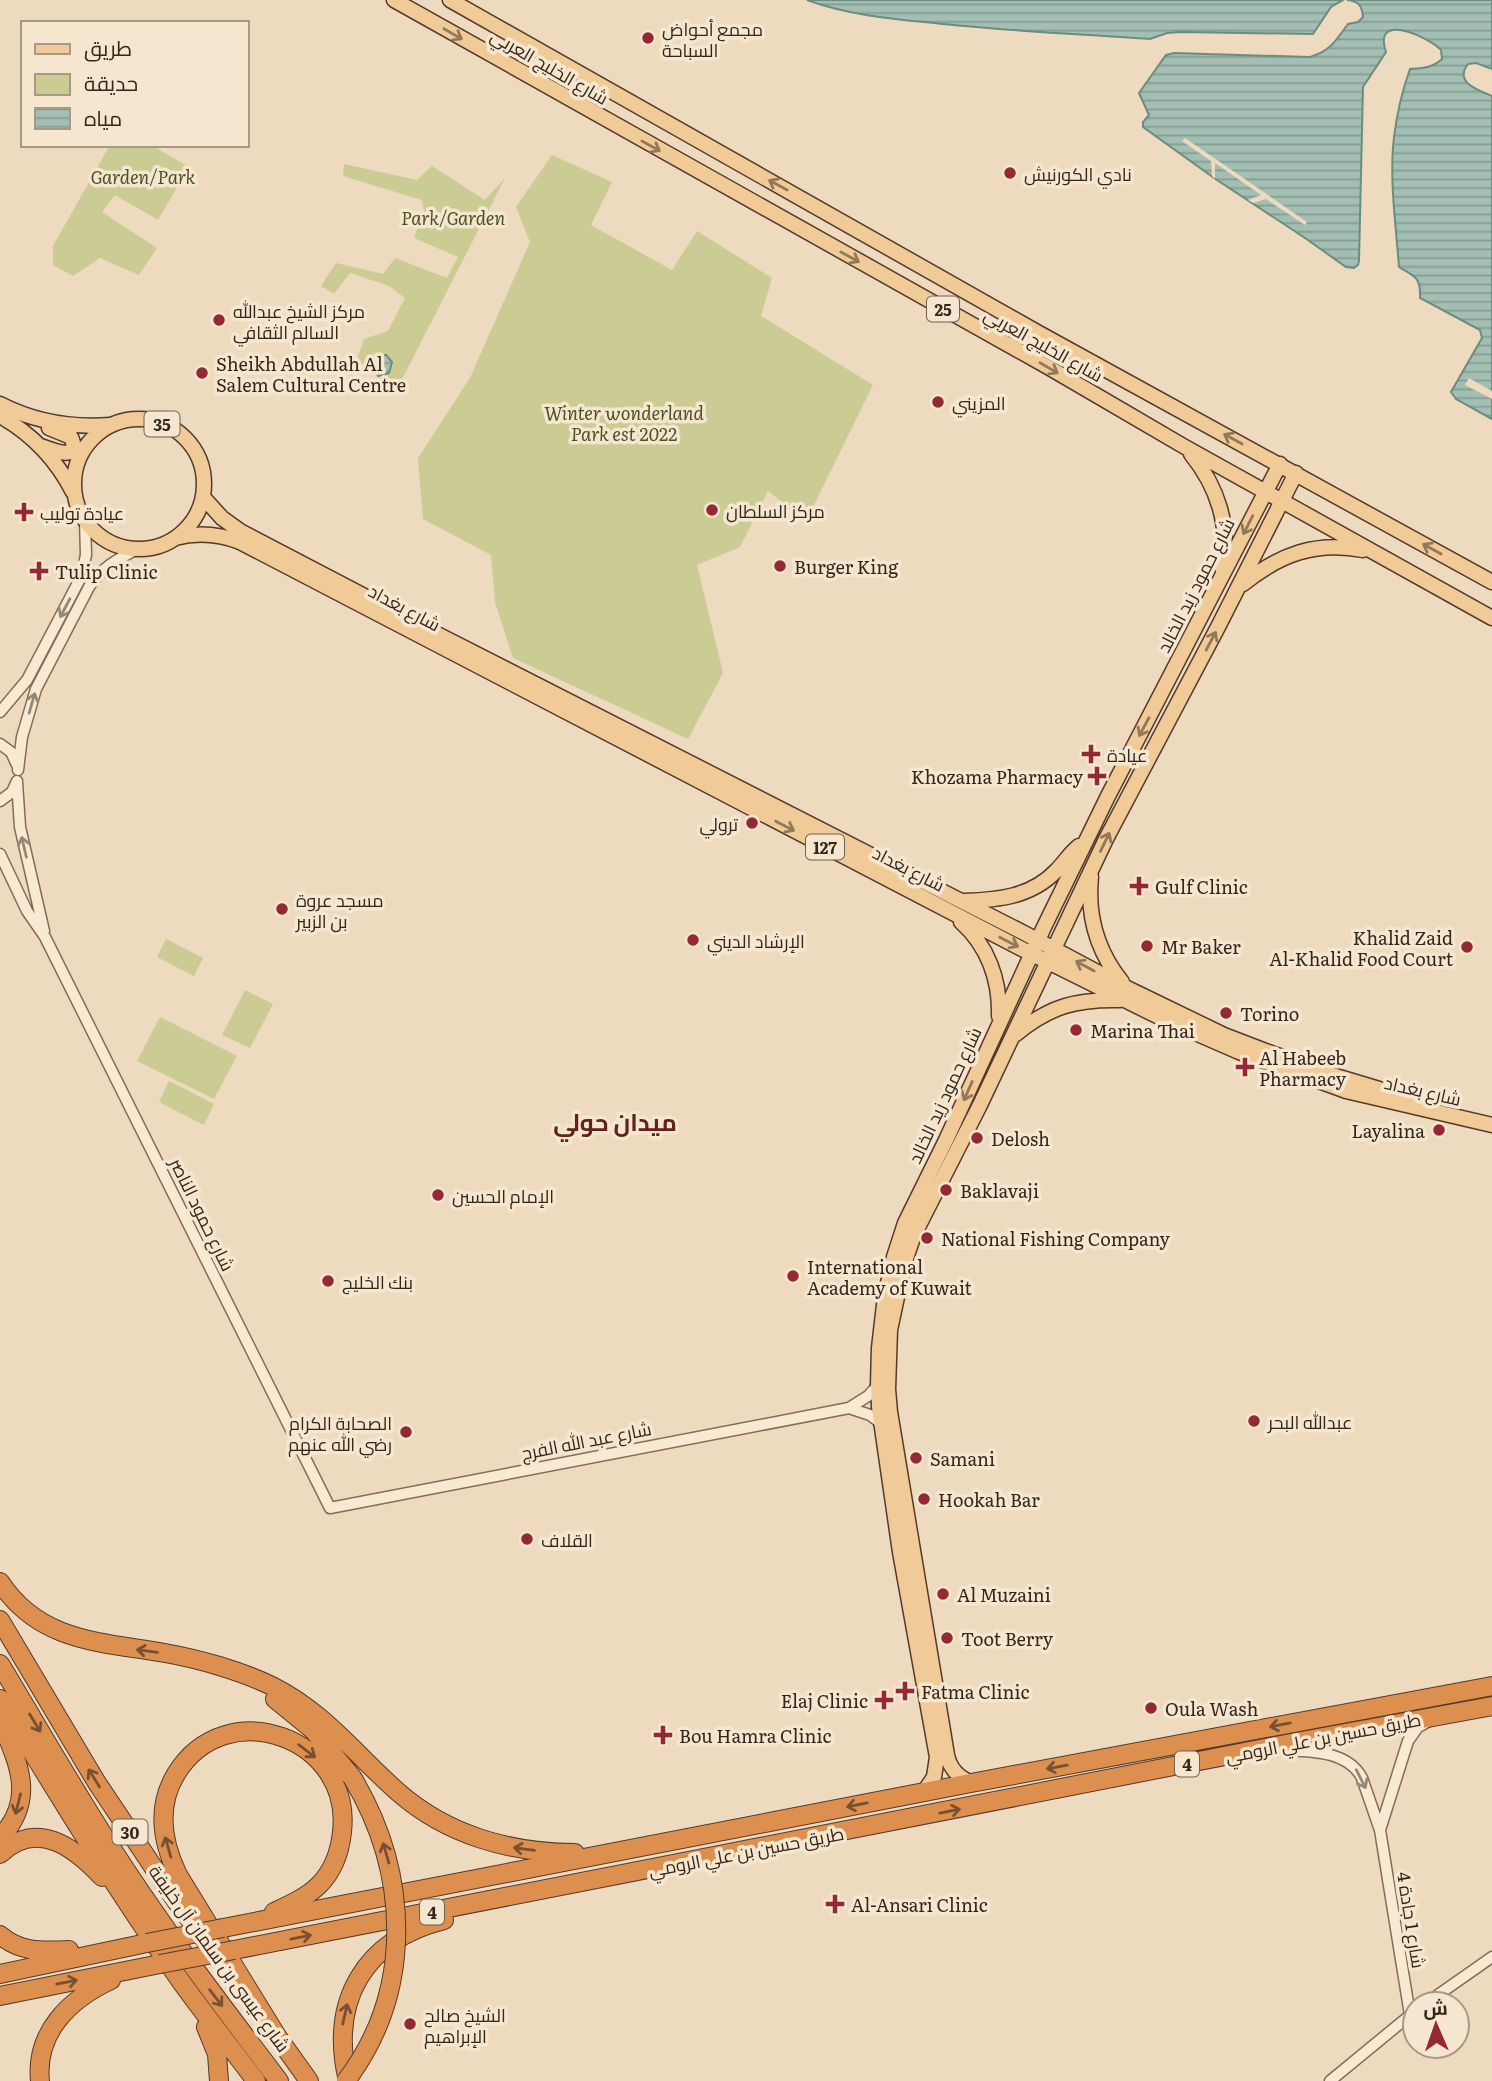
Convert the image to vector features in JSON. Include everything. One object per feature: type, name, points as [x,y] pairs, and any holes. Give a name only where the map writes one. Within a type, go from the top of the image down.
[{"type":"highway","points":[[0,1582],[21,1606],[63,1634],[107,1645],[166,1653],[271,1686],[308,1707],[341,1735],[397,1791],[447,1826],[496,1844],[524,1849],[557,1853],[617,1852]]},
{"type":"highway","name":"شارع عيسى بن سلمان آل خليفة","points":[[0,1620],[97,1783],[176,1901],[309,2081]]},
{"type":"highway","name":"شارع عيسى بن سلمان آل خليفة","points":[[0,1664],[134,1881],[212,1993],[279,2081]]},
{"type":"highway","points":[[213,1666],[262,1691],[288,1708],[324,1742],[352,1777],[369,1807],[385,1850],[395,1897],[397,1931],[394,1966],[384,2006],[372,2036],[347,2081]]},
{"type":"highway","name":"طريق حسين بن علي الرومي","points":[[0,1974],[251,1922],[924,1791],[1492,1686]]},
{"type":"highway","points":[[1468,1710],[1462,1705],[1465,1699],[1492,1694]]},
{"type":"highway","points":[[1296,1742],[1327,1729],[1444,1707],[1448,1703],[1441,1695]]},
{"type":"highway","points":[[0,1699],[136,1915],[183,1984],[256,2081]]},
{"type":"highway","name":"طريق حسين بن علي الرومي","points":[[0,1996],[1254,1750],[1492,1706]]},
{"type":"highway","points":[[0,1720],[18,1762],[22,1789],[16,1815],[0,1838]]},
{"type":"highway","points":[[251,1922],[304,1896],[325,1879],[339,1848],[343,1815],[337,1788],[328,1771],[315,1756],[299,1744],[279,1735],[243,1731],[212,1740],[187,1759],[174,1777],[166,1797],[164,1830],[178,1875],[275,2033]]},
{"type":"highway","points":[[0,1854],[10,1846],[27,1839],[45,1839],[64,1844],[94,1868],[136,1915]]},
{"type":"highway","points":[[347,2081],[342,2052],[342,2023],[348,2000],[365,1970],[387,1946],[406,1933],[435,1922],[630,1873]]},
{"type":"highway","points":[[0,1935],[13,1945],[31,1951],[138,1945]]},
{"type":"highway","points":[[40,2081],[43,2049],[58,2018],[89,1992],[136,1969]]},
{"type":"highway","points":[[183,1984],[214,2045],[219,2065],[219,2081]]},
{"type":"main road","name":"شارع الخليج العربي","points":[[394,0],[1492,618]]},
{"type":"main road","name":"شارع الخليج العربي","points":[[450,0],[1037,332],[1492,582]]},
{"type":"main road","name":"35","points":[[0,404],[19,414],[67,425],[115,425],[134,420],[164,425],[188,442],[198,458],[204,477],[203,497]]},
{"type":"main road","points":[[0,416],[40,445],[61,471],[85,520],[99,535],[117,545],[137,549],[157,547],[175,538],[196,516],[203,497]]},
{"type":"main road","points":[[36,419],[46,427],[68,435],[74,444],[70,452],[62,453],[40,445]]},
{"type":"main road","points":[[76,500],[75,472],[86,447],[99,434],[115,425]]},
{"type":"main road","points":[[1185,447],[1204,470],[1217,497],[1224,526],[1224,555],[1218,584]]},
{"type":"main road","name":"شارع حمود زيد الخالد","points":[[924,1791],[934,1777],[937,1757],[900,1552],[878,1385],[885,1296],[894,1257],[905,1223],[946,1140],[1034,946],[1280,464]]},
{"type":"main road","name":"شارع حمود زيد الخالد","points":[[971,1783],[957,1774],[950,1765],[938,1710],[890,1412],[890,1330],[904,1264],[914,1235],[979,1107],[1092,868],[1296,473]]},
{"type":"main road","name":"شارع بغداد","points":[[203,497],[222,518],[240,531],[961,901],[1034,946],[1126,994],[1301,1064],[1398,1095],[1492,1116]]},
{"type":"main road","name":"شارع بغداد","points":[[175,538],[206,534],[240,542],[946,910],[1034,946]]},
{"type":"main road","points":[[1239,587],[1262,568],[1298,552],[1346,547],[1375,553]]},
{"type":"main road","points":[[961,901],[1006,898],[1034,887],[1050,877],[1073,851],[1086,841]]},
{"type":"main road","points":[[1012,1037],[1038,1017],[1062,1006],[1126,994],[1094,930],[1089,895],[1092,868]]},
{"type":"main road","points":[[946,910],[973,935],[990,962],[998,989],[999,1023]]},
{"type":"main road","name":"شارع بغداد","points":[[1126,994],[1161,1018],[1239,1052],[1346,1091],[1492,1125]]},
{"type":"street","points":[[0,712],[27,680],[81,577],[86,555],[85,520]]},
{"type":"street","points":[[18,770],[22,737],[36,689],[89,587],[109,565],[137,549]]},
{"type":"street","points":[[0,744],[11,752],[18,770]]},
{"type":"street","name":"شارع حمود الناصر","points":[[18,770],[20,827],[45,937]]},
{"type":"street","points":[[0,801],[12,792],[17,782]]},
{"type":"street","name":"شارع حمود الناصر","points":[[0,854],[27,911],[45,937],[330,1507]]},
{"type":"street","points":[[15,887],[32,880]]},
{"type":"street","name":"شارع عبد الله الفرج","points":[[330,1507],[849,1408],[869,1396],[878,1385]]},
{"type":"street","points":[[849,1408],[870,1415],[882,1424]]},
{"type":"street","name":"شارع 1 جادة 4","points":[[1380,1830],[1408,1741],[1419,1727],[1439,1715]]},
{"type":"street","name":"شارع 1 جادة 4","points":[[1254,1750],[1333,1755],[1358,1771],[1380,1830],[1408,1990]]},
{"type":"street","points":[[1445,1990],[1492,1957]]},
{"type":"street","points":[[1330,2081],[1401,2022]]},
{"type":"green space","name":"Garden/Park","points":[[109,147],[154,147],[189,167],[158,220],[115,195],[102,212],[157,248],[139,275],[100,258],[73,276],[53,265],[53,246]]},
{"type":"green space","name":"Winter wonderland Park est 2022","points":[[552,155],[612,182],[591,225],[672,270],[697,231],[772,278],[761,316],[873,385],[806,521],[768,491],[740,547],[697,565],[723,673],[688,739],[513,658],[495,602],[491,555],[423,519],[418,458],[470,378],[530,242],[516,207]]},
{"type":"green space","name":"Park/Garden","points":[[344,164],[417,180],[432,166],[485,200],[505,178],[396,391],[357,360],[364,339],[388,331],[405,298],[389,286],[350,273],[334,294],[321,286],[336,263],[383,274],[395,258],[447,278],[458,257],[414,238],[424,211],[422,200],[343,176]]},
{"type":"green space","points":[[166,939],[203,958],[194,976],[157,957]]},
{"type":"green space","points":[[245,990],[273,1004],[250,1048],[222,1035]]},
{"type":"green space","points":[[160,1017],[237,1056],[214,1099],[137,1061]]},
{"type":"green space","points":[[169,1081],[214,1104],[204,1125],[159,1102]]},
{"type":"water","points":[[807,0],[1343,0],[1331,7],[1313,34],[1181,32],[1167,33],[1150,39],[902,20],[854,13]]},
{"type":"water","points":[[1347,0],[1492,0],[1492,69],[1476,63],[1468,64],[1464,76],[1469,84],[1492,96],[1492,419],[1456,399],[1451,392],[1482,338],[1480,330],[1420,298],[1416,278],[1399,267],[1392,169],[1398,111],[1410,69],[1435,64],[1442,59],[1441,50],[1415,34],[1394,30],[1387,33],[1384,40],[1386,52],[1363,87],[1359,261],[1354,268],[1346,267],[1143,127],[1143,122],[1149,115],[1139,93],[1166,55],[1317,55],[1336,40],[1348,24],[1358,22],[1363,17],[1359,4]]},
{"type":"water","points":[[386,355],[392,362],[389,373],[378,376],[371,359]]},
{"type":"pier","points":[[1185,138],[1307,222],[1305,225],[1266,199],[1253,203],[1248,200],[1261,195],[1215,163],[1215,179],[1212,176],[1211,161],[1182,141]]},
{"type":"pier","points":[[1469,378],[1492,391],[1492,399],[1465,385]]},
{"type":"place","name":"مجمع أحواض السباحة","points":[[648,38]]},
{"type":"place","name":"نادي الكورنيش","points":[[1010,173]]},
{"type":"place","name":"مركز الشيخ عبدالله السالم الثقافي","points":[[219,320]]},
{"type":"place","name":"Sheikh Abdullah Al Salem Cultural Centre","points":[[202,373]]},
{"type":"place","name":"المزيني","points":[[938,402]]},
{"type":"place","name":"مركز السلطان","points":[[712,510]]},
{"type":"place","name":"عيادة توليب","points":[[24,512]]},
{"type":"place","name":"Burger King","points":[[780,566]]},
{"type":"place","name":"Tulip Clinic","points":[[39,571]]},
{"type":"place","name":"عيادة","points":[[1091,754]]},
{"type":"place","name":"Khozama Pharmacy","points":[[1097,776]]},
{"type":"place","name":"ترولي","points":[[752,823]]},
{"type":"place","name":"Gulf Clinic","points":[[1139,886]]},
{"type":"place","name":"مسجد عروة بن الزبير","points":[[282,909]]},
{"type":"place","name":"الإرشاد الديني","points":[[693,940]]},
{"type":"place","name":"Mr Baker","points":[[1147,946]]},
{"type":"place","name":"Khalid Zaid Al-Khalid Food Court","points":[[1467,947]]},
{"type":"place","name":"Torino","points":[[1226,1013]]},
{"type":"place","name":"Marina Thai","points":[[1076,1030]]},
{"type":"place","name":"Al Habeeb Pharmacy","points":[[1245,1067]]},
{"type":"place","name":"Layalina","points":[[1439,1130]]},
{"type":"place","name":"Delosh","points":[[977,1138]]},
{"type":"place","name":"Baklavaji","points":[[946,1190]]},
{"type":"place","name":"الإمام الحسين","points":[[438,1195]]},
{"type":"place","name":"National Fishing Company","points":[[927,1238]]},
{"type":"place","name":"International Academy of Kuwait","points":[[793,1276]]},
{"type":"place","name":"بنك الخليج","points":[[328,1281]]},
{"type":"place","name":"عبدالله البحر","points":[[1254,1421]]},
{"type":"place","name":"الصحابة الكرام رضي الله عنهم","points":[[406,1432]]},
{"type":"place","name":"Samani","points":[[916,1458]]},
{"type":"place","name":"Hookah Bar","points":[[924,1499]]},
{"type":"place","name":"القلاف","points":[[527,1539]]},
{"type":"place","name":"Al Muzaini","points":[[943,1594]]},
{"type":"place","name":"Toot Berry","points":[[947,1638]]},
{"type":"place","name":"Fatma Clinic","points":[[905,1691]]},
{"type":"place","name":"Elaj Clinic","points":[[884,1700]]},
{"type":"place","name":"Oula Wash","points":[[1151,1708]]},
{"type":"place","name":"Bou Hamra Clinic","points":[[663,1735]]},
{"type":"place","name":"Al-Ansari Clinic","points":[[835,1904]]},
{"type":"place","name":"الشيخ صالح الإبراهيم","points":[[410,2024]]},
{"type":"district","name":"ميدان حولي","points":[[615,1120]]}]
